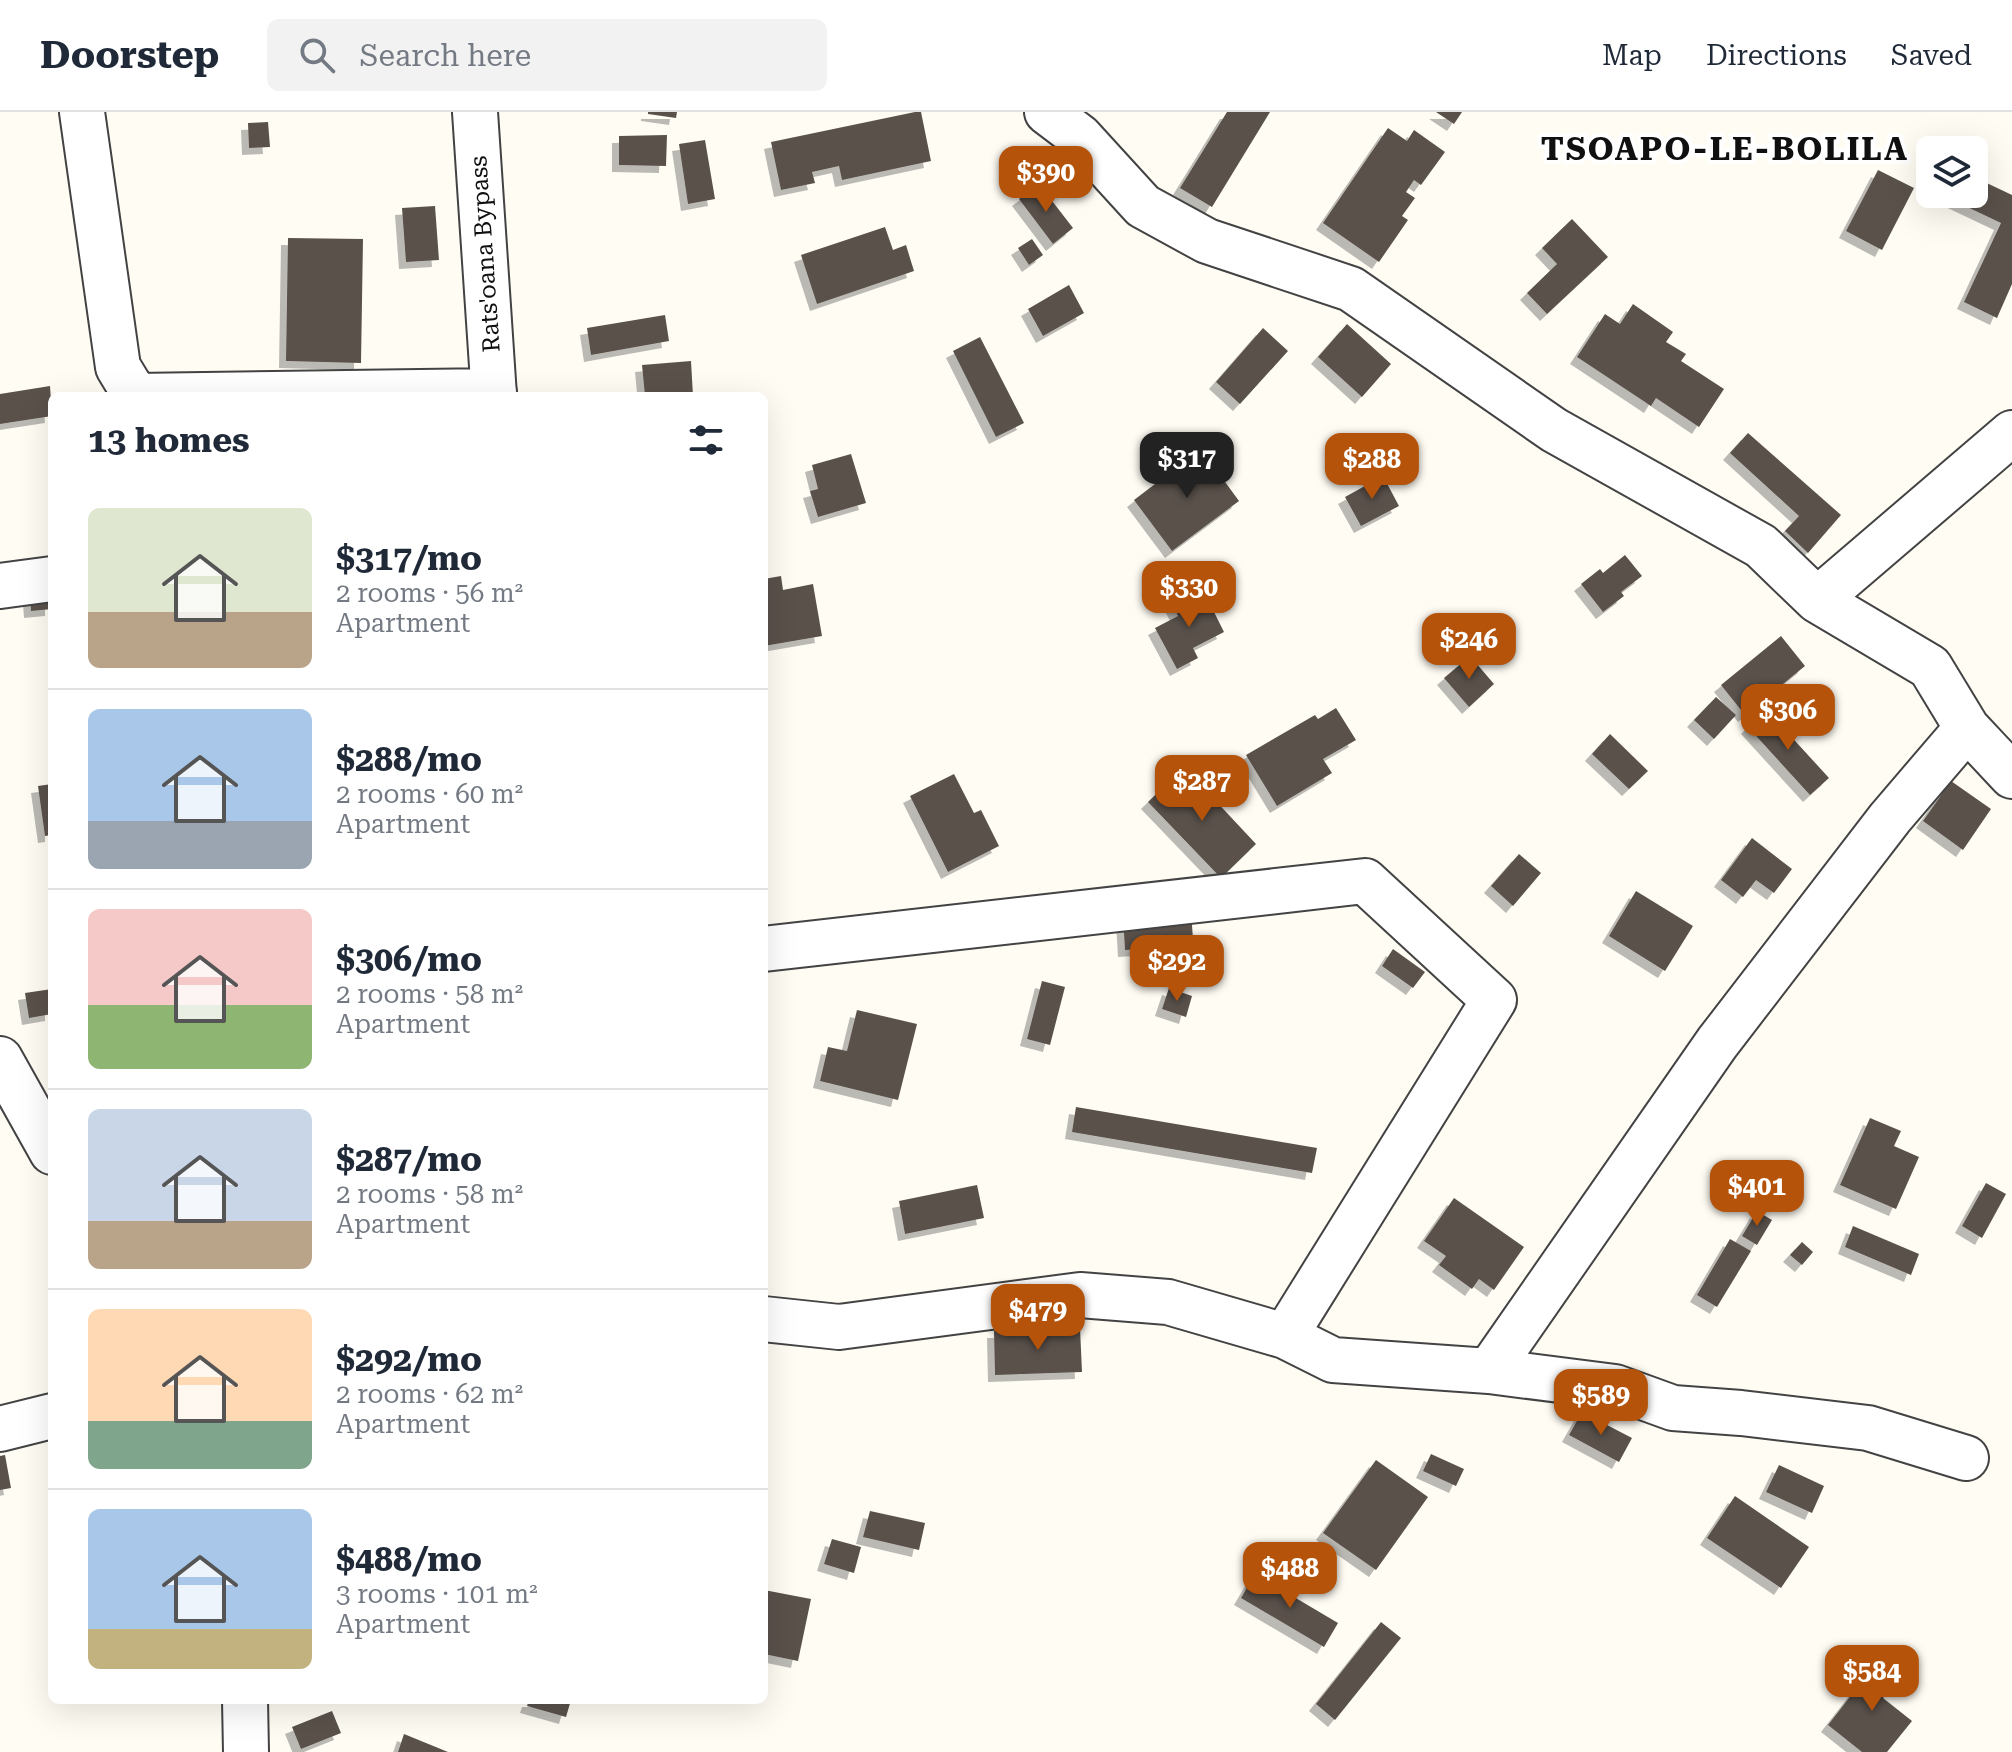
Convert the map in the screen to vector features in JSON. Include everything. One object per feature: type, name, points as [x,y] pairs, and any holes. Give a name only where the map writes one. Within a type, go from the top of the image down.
[{"type":"street","points":[[82,112],[118,367],[133,392]]},
{"type":"street","name":"Rats'oana Bypass","points":[[475,112],[494,392]]},
{"type":"street","points":[[1047,112],[1080,137],[1143,206],[1207,241],[1351,289],[1554,430],[1761,546],[1817,600],[1930,667],[1967,728],[2012,776]]},
{"type":"street","points":[[1817,600],[2012,433]]},
{"type":"street","points":[[0,586],[48,580]]},
{"type":"street","points":[[1489,1371],[1717,1043],[1890,818],[1967,728]]},
{"type":"street","points":[[768,949],[1365,881],[1494,1000],[1285,1336]]},
{"type":"street","points":[[0,1059],[48,1145]]},
{"type":"street","points":[[768,1319],[839,1327],[1080,1295],[1168,1302],[1285,1336],[1333,1360],[1489,1371],[1615,1387],[1673,1408],[1868,1428],[1966,1458]]},
{"type":"street","points":[[0,1429],[48,1417]]},
{"type":"street","points":[[245,1704],[246,1752]]},
{"type":"building","points":[[648,112],[677,112],[676,118]]},
{"type":"building","points":[[921,112],[931,161],[842,180],[839,166],[812,172],[815,183],[781,190],[771,142]]},
{"type":"building","points":[[1227,112],[1270,112],[1212,207],[1180,188]]},
{"type":"building","points":[[1436,112],[1462,112],[1454,124]]},
{"type":"building","points":[[268,122],[270,147],[249,148],[248,123]]},
{"type":"building","points":[[1388,128],[1407,141],[1414,130],[1445,152],[1421,185],[1414,180],[1406,192],[1415,198],[1402,216],[1408,220],[1379,262],[1323,223]]},
{"type":"building","points":[[667,135],[666,166],[619,165],[619,136]]},
{"type":"building","points":[[705,140],[715,199],[688,204],[679,144]]},
{"type":"building","points":[[1878,170],[1914,188],[1882,250],[1846,231]]},
{"type":"building","points":[[1039,184],[1073,228],[1053,244],[1019,199]]},
{"type":"building","points":[[1988,184],[2012,195],[2012,284],[1997,318],[1964,302],[2001,223],[1969,208],[1988,208]]},
{"type":"building","points":[[435,206],[439,260],[406,262],[402,208]]},
{"type":"building","points":[[1572,219],[1608,257],[1547,314],[1527,293],[1557,264],[1542,248]]},
{"type":"building","points":[[885,227],[893,250],[906,245],[914,271],[817,304],[801,255]]},
{"type":"building","points":[[288,238],[363,239],[361,363],[286,361]]},
{"type":"building","points":[[1032,239],[1043,255],[1029,265],[1018,248]]},
{"type":"building","points":[[1069,285],[1084,313],[1043,336],[1028,309]]},
{"type":"building","points":[[1633,304],[1673,332],[1666,342],[1686,354],[1681,361],[1724,389],[1699,427],[1656,398],[1651,406],[1577,357],[1605,314],[1620,324]]},
{"type":"building","points":[[665,315],[669,341],[591,355],[587,328]]},
{"type":"building","points":[[1347,324],[1391,364],[1362,397],[1318,357]]},
{"type":"building","points":[[1263,328],[1288,351],[1240,404],[1216,382]]},
{"type":"building","points":[[980,337],[1024,423],[996,437],[953,351]]},
{"type":"building","points":[[691,361],[693,392],[645,392],[642,365]]},
{"type":"building","points":[[50,386],[48,417],[0,424],[0,394]]},
{"type":"building","points":[[1748,433],[1841,515],[1808,553],[1785,531],[1799,516],[1730,453]]},
{"type":"building","points":[[1201,449],[1239,501],[1172,551],[1134,500]]},
{"type":"building","points":[[851,454],[866,503],[818,517],[810,491],[818,489],[812,465]]},
{"type":"building","points":[[1383,476],[1399,506],[1361,526],[1345,497]]},
{"type":"building","points":[[1625,555],[1642,576],[1621,592],[1624,596],[1603,612],[1581,584],[1600,569],[1603,573]]},
{"type":"building","points":[[781,576],[783,590],[813,584],[822,636],[768,645],[768,578]]},
{"type":"building","points":[[48,581],[48,609],[31,611],[29,583]]},
{"type":"building","points":[[1203,590],[1224,632],[1193,648],[1198,658],[1177,669],[1155,628],[1178,616],[1173,606]]},
{"type":"building","points":[[1781,636],[1805,666],[1745,715],[1721,685]]},
{"type":"building","points":[[1470,656],[1494,684],[1469,707],[1444,678]]},
{"type":"building","points":[[1716,697],[1736,715],[1714,739],[1694,720]]},
{"type":"building","points":[[1336,708],[1356,740],[1323,759],[1332,773],[1277,806],[1246,755],[1315,715],[1318,719]]},
{"type":"building","points":[[1766,709],[1829,778],[1810,795],[1748,727]]},
{"type":"building","points":[[1610,734],[1648,771],[1629,789],[1592,754]]},
{"type":"building","points":[[1184,767],[1256,844],[1221,878],[1148,802]]},
{"type":"building","points":[[954,774],[974,813],[981,810],[999,846],[948,872],[910,796]]},
{"type":"building","points":[[1951,781],[1991,809],[1963,850],[1923,821]]},
{"type":"building","points":[[48,785],[48,836],[45,836],[38,786]]},
{"type":"building","points":[[1752,838],[1792,869],[1774,893],[1756,880],[1743,897],[1721,880]]},
{"type":"building","points":[[1519,854],[1541,873],[1513,906],[1491,886]]},
{"type":"building","points":[[1636,891],[1693,926],[1665,971],[1609,936]]},
{"type":"building","points":[[1191,911],[1195,968],[1159,970],[1158,948],[1125,950],[1123,916]]},
{"type":"building","points":[[1393,949],[1425,972],[1413,988],[1382,966]]},
{"type":"building","points":[[1042,981],[1065,987],[1050,1045],[1027,1039]]},
{"type":"building","points":[[1169,988],[1192,996],[1186,1017],[1162,1009]]},
{"type":"building","points":[[48,990],[48,1015],[29,1018],[25,993]]},
{"type":"building","points":[[857,1010],[917,1024],[898,1100],[820,1081],[828,1047],[847,1051]]},
{"type":"building","points":[[1076,1107],[1317,1148],[1312,1173],[1072,1132]]},
{"type":"building","points":[[1870,1118],[1901,1131],[1894,1146],[1919,1157],[1896,1209],[1840,1185]]},
{"type":"building","points":[[1986,1183],[2006,1194],[1982,1238],[1962,1226]]},
{"type":"building","points":[[977,1185],[984,1218],[905,1234],[899,1201]]},
{"type":"building","points":[[1454,1198],[1524,1247],[1494,1290],[1479,1279],[1472,1289],[1439,1265],[1446,1256],[1424,1241]]},
{"type":"building","points":[[1757,1211],[1772,1220],[1757,1245],[1742,1236]]},
{"type":"building","points":[[1853,1226],[1919,1254],[1911,1275],[1845,1247]]},
{"type":"building","points":[[1730,1239],[1751,1251],[1717,1307],[1697,1295]]},
{"type":"building","points":[[1802,1242],[1813,1252],[1802,1265],[1790,1255]]},
{"type":"building","points":[[1080,1328],[1082,1372],[995,1375],[994,1331]]},
{"type":"building","points":[[1582,1412],[1632,1438],[1619,1462],[1569,1435]]},
{"type":"building","points":[[1431,1454],[1464,1469],[1456,1486],[1423,1471]]},
{"type":"building","points":[[5,1455],[11,1488],[0,1490],[0,1456]]},
{"type":"building","points":[[1376,1460],[1428,1497],[1376,1570],[1323,1533]]},
{"type":"building","points":[[1779,1465],[1824,1486],[1812,1513],[1766,1492]]},
{"type":"building","points":[[1735,1496],[1809,1547],[1781,1588],[1707,1538]]},
{"type":"building","points":[[870,1511],[925,1523],[919,1550],[863,1537]]},
{"type":"building","points":[[832,1539],[861,1547],[854,1573],[824,1564]]},
{"type":"building","points":[[1255,1574],[1338,1623],[1324,1647],[1241,1598]]},
{"type":"building","points":[[768,1591],[811,1599],[798,1661],[768,1655]]},
{"type":"building","points":[[1381,1622],[1401,1638],[1335,1720],[1316,1704]]},
{"type":"building","points":[[1881,1657],[1902,1674],[1883,1698],[1912,1721],[1887,1752],[1862,1752],[1828,1725]]},
{"type":"building","points":[[528,1704],[570,1704],[566,1717]]},
{"type":"building","points":[[332,1711],[341,1733],[301,1749],[292,1727]]},
{"type":"building","points":[[404,1734],[448,1752],[398,1752]]},
{"type":"district","name":"TSOAPO-LE-BOLILA","points":[[1725,149]]}]
